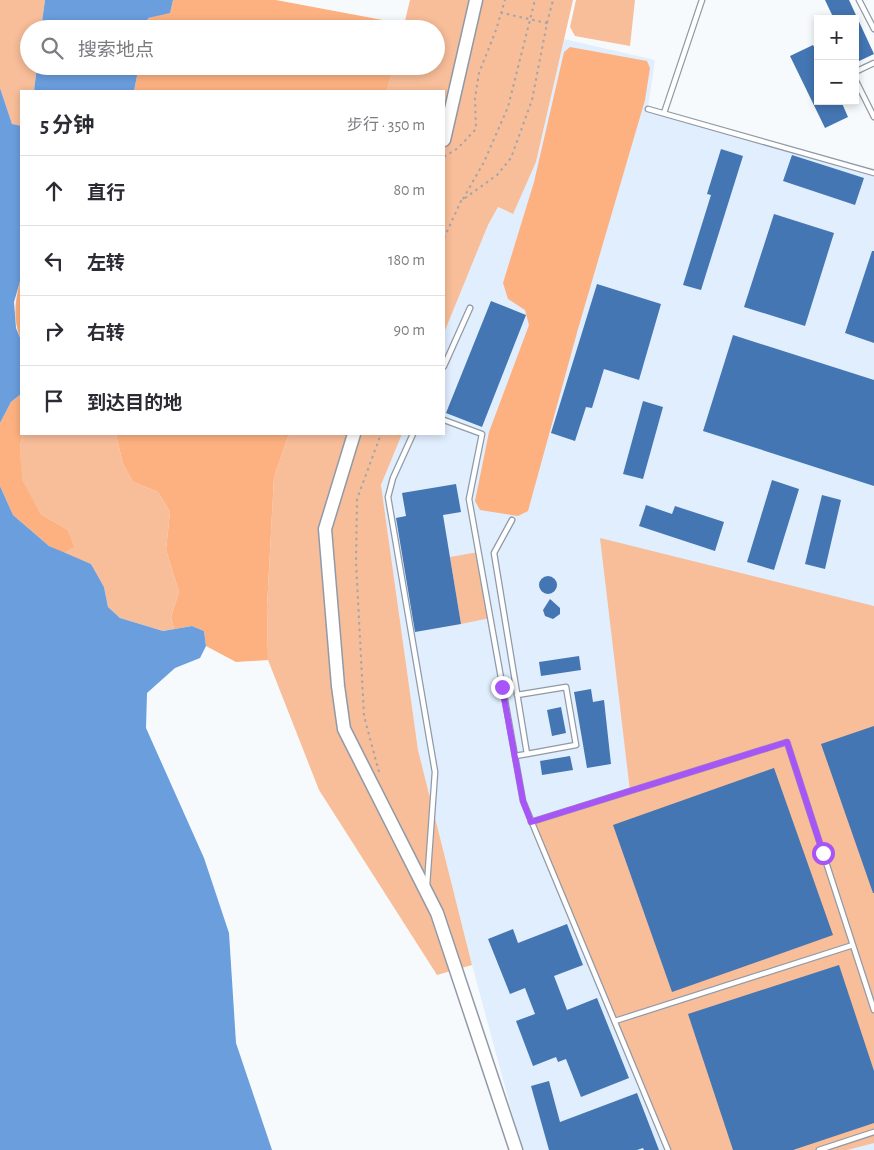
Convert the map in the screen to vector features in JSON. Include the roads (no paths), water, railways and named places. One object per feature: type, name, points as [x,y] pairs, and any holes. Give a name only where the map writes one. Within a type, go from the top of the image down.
[{"type":"street","points":[[445,136],[476,0]]},
{"type":"street","points":[[354,435],[325,529],[344,729],[437,913],[516,1150]]},
{"type":"lane","points":[[664,113],[702,0]]},
{"type":"lane","points":[[860,0],[874,30]]},
{"type":"lane","points":[[859,70],[874,63]]},
{"type":"lane","points":[[859,87],[874,117]]},
{"type":"lane","points":[[648,109],[874,173]]},
{"type":"lane","points":[[445,364],[470,308]]},
{"type":"lane","points":[[445,420],[482,434],[469,499],[523,801],[668,1150]]},
{"type":"lane","points":[[413,435],[393,478],[388,497],[435,772],[426,889]]},
{"type":"lane","points":[[512,520],[494,553],[527,754]]},
{"type":"lane","points":[[515,756],[576,745],[566,687],[517,695]]},
{"type":"lane","points":[[531,822],[787,742],[874,1010]]},
{"type":"lane","points":[[614,1021],[853,945]]},
{"type":"lane","points":[[819,1150],[874,1132]]},
{"type":"water","points":[[45,0],[173,0],[170,13],[148,18],[148,20],[42,20]]},
{"type":"water","points":[[36,75],[137,75],[134,90],[34,90]]},
{"type":"water","points":[[0,88],[12,124],[20,126],[20,281],[14,302],[16,328],[20,338],[20,395],[11,402],[0,423]]},
{"type":"water","points":[[0,486],[13,515],[49,546],[91,564],[104,587],[108,607],[120,618],[163,631],[192,626],[204,631],[206,646],[200,658],[175,668],[147,693],[146,728],[204,858],[229,933],[236,1043],[272,1150],[0,1150]]}]
